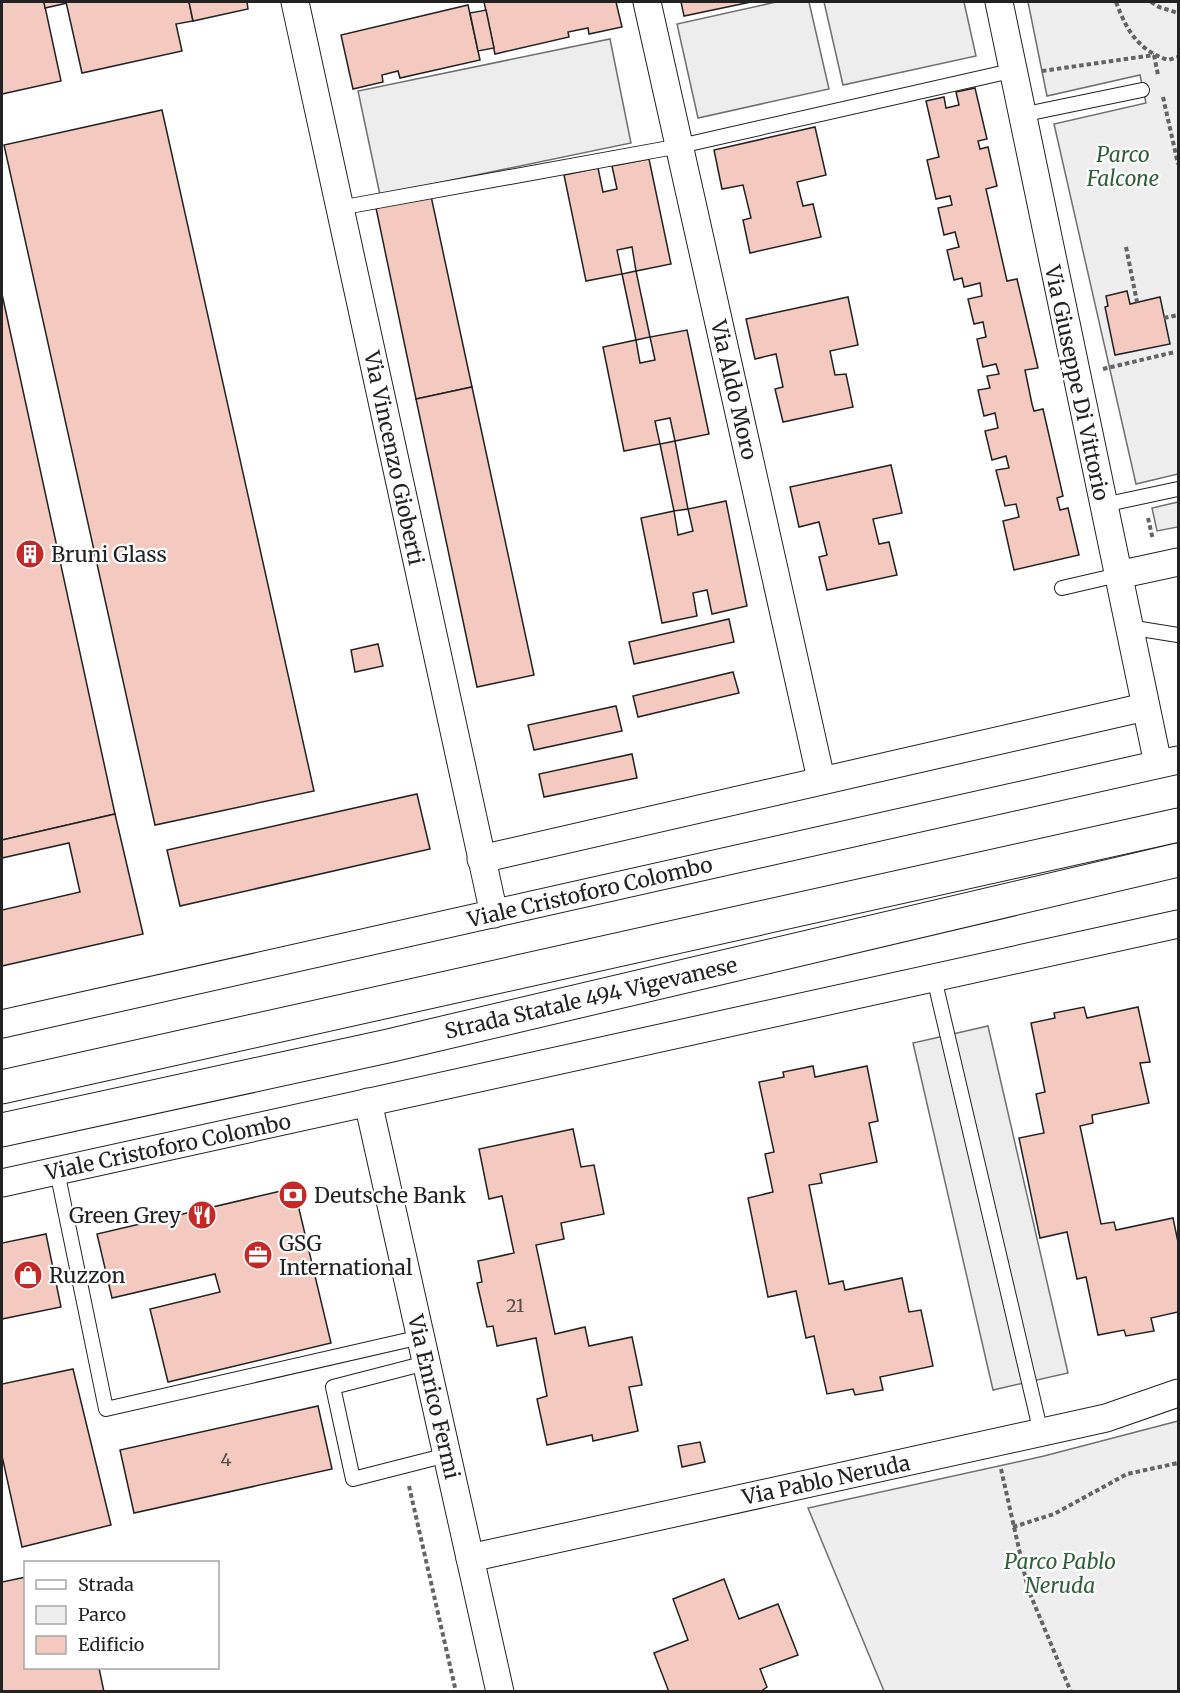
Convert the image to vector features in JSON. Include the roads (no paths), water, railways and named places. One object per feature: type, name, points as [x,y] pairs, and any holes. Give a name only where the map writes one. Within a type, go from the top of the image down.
[{"type":"main road","name":"Strada Statale 494 Vigevanese","points":[[2,1088],[1179,825]]},
{"type":"main road","name":"Strada Statale 494 Vigevanese","points":[[2,1130],[388,1046],[1179,860]]},
{"type":"street","name":"Via Vincenzo Gioberti","points":[[296,2],[494,914]]},
{"type":"street","name":"Via Aldo Moro","points":[[647,2],[821,779]]},
{"type":"street","name":"Via Giuseppe Di Vittorio","points":[[999,2],[1023,71],[1021,115],[1145,707],[1168,762]]},
{"type":"street","points":[[1118,575],[1179,562]]},
{"type":"street","points":[[481,859],[821,779],[1145,707]]},
{"type":"street","name":"Viale Cristoforo Colombo","points":[[2,1024],[1168,762]]},
{"type":"street","name":"Viale Cristoforo Colombo","points":[[2,1183],[1179,924]]},
{"type":"street","name":"Via Enrico Fermi","points":[[368,1102],[500,1692]]},
{"type":"street","name":"Via Pablo Neruda","points":[[470,1558],[1106,1418],[1179,1392]]},
{"type":"lane","points":[[339,208],[680,146],[1023,71]]},
{"type":"lane","points":[[1021,115],[1142,90]]},
{"type":"lane","points":[[1103,505],[1179,489]]},
{"type":"lane","points":[[1062,588],[1118,575]]},
{"type":"lane","points":[[1128,627],[1179,635]]},
{"type":"lane","points":[[934,978],[1041,1433]]},
{"type":"lane","points":[[57,1171],[106,1409],[424,1350]]},
{"type":"lane","points":[[424,1350],[333,1387],[353,1479],[447,1455]]},
{"type":"place","name":"Bruni Glass","points":[[30,554]]},
{"type":"place","name":"Deutsche Bank","points":[[293,1195]]},
{"type":"place","name":"Green Grey","points":[[202,1215]]},
{"type":"place","name":"GSG International","points":[[258,1255]]},
{"type":"place","name":"Ruzzon","points":[[28,1275]]},
{"type":"park label","name":"Parco Falcone","points":[[1123,166]]},
{"type":"park label","name":"Parco Pablo Neruda","points":[[1060,1573]]}]
